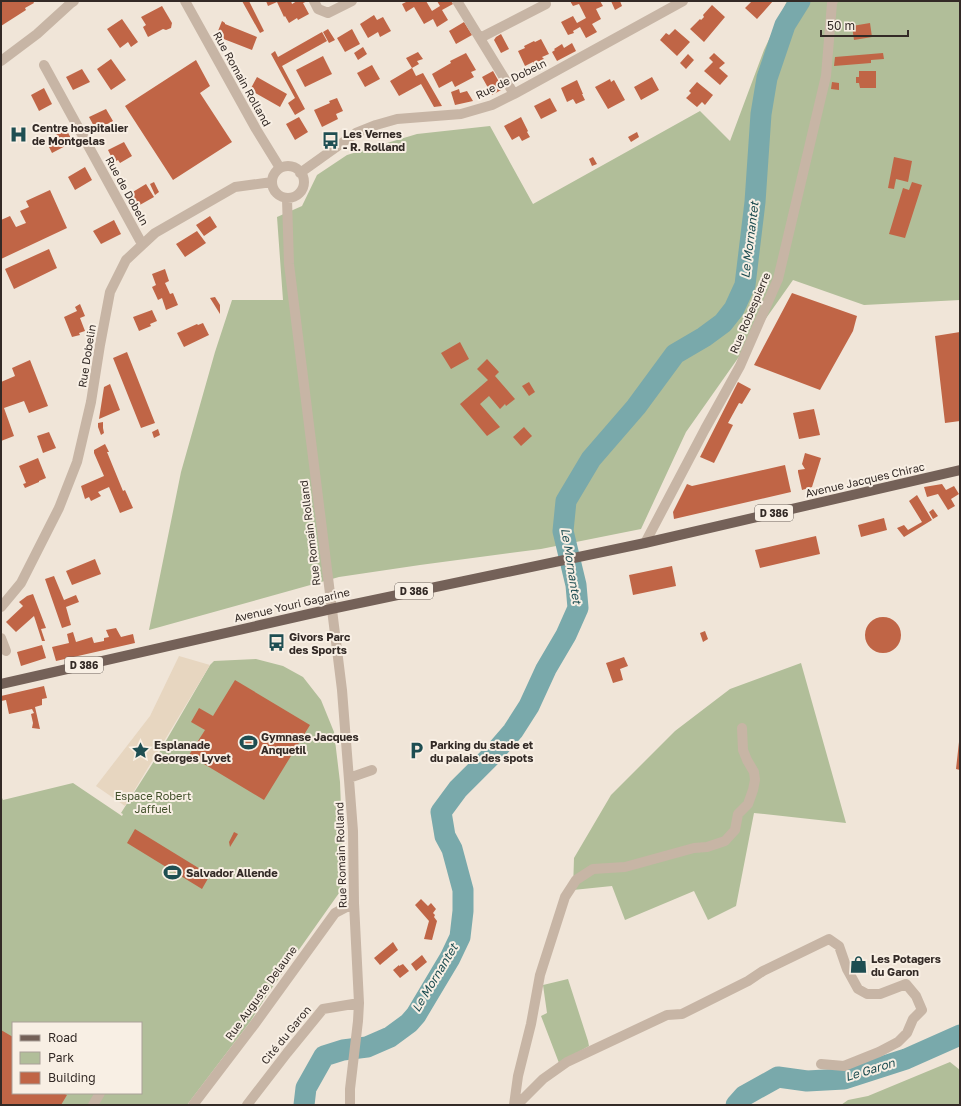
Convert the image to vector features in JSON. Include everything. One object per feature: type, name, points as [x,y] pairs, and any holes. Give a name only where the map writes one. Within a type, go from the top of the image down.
[{"type":"main road","name":"Avenue Jacques Chirac","points":[[589,555],[960,470]]},
{"type":"main road","name":"Avenue Youri Gagarine","points":[[1,684],[331,608],[589,555]]},
{"type":"street","points":[[1,61],[37,34],[74,1]]},
{"type":"street","name":"Rue Romain Rolland","points":[[185,1],[280,168]]},
{"type":"street","points":[[314,1],[318,9],[328,13],[352,1]]},
{"type":"street","points":[[457,1],[514,94]]},
{"type":"street","points":[[480,38],[546,4],[544,1]]},
{"type":"street","name":"Rue de Dobeln","points":[[300,172],[356,133],[376,125],[397,119],[461,114],[492,105],[683,1]]},
{"type":"street","name":"Rue Robespierre","points":[[645,543],[740,366],[778,280],[826,76],[833,1]]},
{"type":"street","name":"Rue de Dobeln","points":[[44,66],[142,244]]},
{"type":"street","points":[[286,166],[300,172],[304,182],[298,195],[293,198],[287,198],[277,194],[272,187],[273,176],[276,171],[286,166]]},
{"type":"street","name":"Rue Dobelin","points":[[1,607],[21,583],[59,508],[77,462],[91,402],[110,292],[126,260],[155,233],[235,187],[272,182]]},
{"type":"street","name":"Rue Romain Rolland","points":[[287,198],[289,264],[342,690],[353,831],[354,903],[359,1003],[357,1034],[350,1089],[350,1105]]},
{"type":"street","points":[[1,638],[6,651]]},
{"type":"street","points":[[514,1105],[518,1076],[531,1024],[540,975],[565,897],[576,880],[593,869],[625,866],[694,848],[708,847],[725,841],[735,830],[738,814],[748,804],[755,780],[754,772],[743,750],[742,728]]},
{"type":"street","points":[[349,778],[372,770]]},
{"type":"street","name":"Rue Auguste Delaune","points":[[193,1105],[254,1025],[335,913],[354,903]]},
{"type":"street","points":[[517,1105],[543,1080],[568,1062],[667,1015],[682,1014],[748,981],[763,971],[829,939],[839,946],[858,989],[867,994],[880,994],[906,984],[916,996],[922,1010],[913,1019],[907,1033],[898,1042],[885,1049],[844,1066],[821,1064]]},
{"type":"street","name":"Cité du Garon","points":[[247,1105],[287,1052],[323,1009],[359,1003]]},
{"type":"street","points":[[93,1105],[99,1094]]},
{"type":"green space","points":[[787,1],[960,1],[960,300],[864,305],[793,280],[686,432],[641,529],[541,549],[339,577],[149,630],[181,472],[215,352],[232,300],[283,300],[277,217],[302,206],[317,175],[347,155],[417,134],[490,126],[533,204],[700,111],[730,141],[764,50]]},
{"type":"green space","name":"Salvador Allende","points":[[256,659],[283,666],[303,677],[321,700],[334,732],[340,782],[344,886],[267,995],[250,1022],[187,1105],[1,1105],[1,796],[3,800],[73,783],[122,816],[123,814],[121,813],[156,758],[210,665],[214,661]]},
{"type":"green space","points":[[801,663],[846,823],[754,813],[736,906],[708,920],[694,891],[625,920],[612,886],[573,890],[574,858],[611,795],[675,731],[730,689]]},
{"type":"green space","points":[[568,979],[589,1046],[559,1063],[541,1016],[547,1013],[543,985]]},
{"type":"green space","points":[[950,1062],[960,1070],[960,1105],[841,1105],[848,1100],[868,1096]]},
{"type":"shaded area","name":"Esplanade Georges Lyvet","points":[[179,656],[210,665],[125,806],[96,786],[150,716]]},
{"type":"building","points":[[1,1],[33,1],[34,3],[1,26]]},
{"type":"building","points":[[242,1],[249,1],[264,31],[260,33]]},
{"type":"building","points":[[266,1],[291,1],[292,4],[297,1],[308,1],[303,3],[309,14],[298,20],[297,18],[289,23],[285,16],[284,17],[277,2],[268,6]]},
{"type":"building","points":[[408,1],[426,1],[432,11],[440,6],[437,1],[451,1],[453,4],[442,10],[448,20],[437,27],[433,19],[424,24],[414,7],[406,12],[402,4]]},
{"type":"building","points":[[570,1],[600,1],[603,6],[596,9],[601,19],[592,24],[597,32],[586,38],[580,27],[573,31],[574,33],[568,35],[561,22],[573,16],[577,23],[586,18],[579,4],[573,6]]},
{"type":"building","points":[[611,1],[620,1],[622,6],[615,10]]},
{"type":"building","points":[[752,1],[773,1],[757,19],[745,8]]},
{"type":"building","points":[[712,5],[725,17],[704,42],[690,29],[704,17],[703,15]]},
{"type":"building","points":[[162,6],[172,23],[171,28],[166,30],[163,29],[148,37],[143,27],[146,25],[141,17]]},
{"type":"building","points":[[374,15],[377,20],[383,17],[391,31],[380,37],[378,32],[368,38],[360,24]]},
{"type":"building","points":[[122,19],[138,42],[131,47],[128,42],[120,48],[107,29]]},
{"type":"building","points":[[222,21],[225,24],[257,37],[252,50],[216,36]]},
{"type":"building","points":[[464,22],[472,35],[456,44],[449,31]]},
{"type":"building","points":[[870,23],[872,37],[854,40],[852,26]]},
{"type":"building","points":[[328,29],[335,40],[329,43],[323,32]]},
{"type":"building","points":[[352,29],[360,44],[345,52],[337,38]]},
{"type":"building","points":[[675,29],[690,42],[677,56],[660,40],[666,33],[669,35]]},
{"type":"building","points":[[322,32],[327,41],[282,66],[305,109],[295,115],[288,103],[295,98],[271,54],[275,51],[278,57]]},
{"type":"building","points":[[501,34],[509,49],[501,53],[494,40]]},
{"type":"building","points":[[541,39],[549,54],[542,57],[544,59],[534,64],[533,62],[525,66],[518,51],[525,48],[524,46]]},
{"type":"building","points":[[572,43],[576,51],[557,61],[552,52],[555,50],[554,49],[562,44],[564,48]]},
{"type":"building","points":[[363,47],[367,54],[358,60],[354,53]]},
{"type":"building","points":[[418,52],[423,59],[417,61],[419,64],[412,68],[406,58]]},
{"type":"building","points":[[466,53],[476,70],[471,72],[474,77],[455,87],[452,81],[439,88],[432,74],[451,63],[450,61]]},
{"type":"building","points":[[714,53],[725,63],[719,68],[728,76],[720,85],[704,71],[713,62],[709,58]]},
{"type":"building","points":[[883,53],[884,59],[871,60],[871,63],[834,66],[835,57]]},
{"type":"building","points":[[688,54],[694,60],[686,69],[680,63]]},
{"type":"building","points":[[323,56],[332,74],[305,87],[296,70]]},
{"type":"building","points":[[111,59],[126,80],[111,90],[97,69]]},
{"type":"building","points":[[196,60],[210,86],[200,93],[232,142],[173,180],[125,106]]},
{"type":"building","points":[[372,65],[380,79],[365,87],[357,73]]},
{"type":"building","points":[[412,68],[416,76],[423,73],[442,106],[434,107],[421,84],[399,96],[390,81]]},
{"type":"building","points":[[82,69],[90,82],[73,90],[66,77]]},
{"type":"building","points":[[493,71],[503,89],[492,95],[482,77]]},
{"type":"building","points":[[859,71],[876,71],[876,88],[860,88],[859,83],[856,83],[856,77],[859,77]]},
{"type":"building","points":[[257,77],[287,94],[280,107],[250,90]]},
{"type":"building","points":[[652,77],[659,90],[641,100],[634,87]]},
{"type":"building","points":[[610,79],[611,82],[614,80],[625,100],[608,109],[595,87]]},
{"type":"building","points":[[577,80],[585,100],[576,104],[573,99],[567,102],[561,88]]},
{"type":"building","points":[[697,82],[713,95],[705,105],[702,102],[697,107],[686,98],[691,93],[689,91]]},
{"type":"building","points":[[832,82],[839,83],[839,90],[831,89]]},
{"type":"building","points":[[44,88],[52,104],[39,111],[31,95]]},
{"type":"building","points":[[459,89],[460,93],[467,91],[473,101],[455,105],[451,92]]},
{"type":"building","points":[[337,98],[343,111],[336,114],[338,119],[322,127],[314,110]]},
{"type":"building","points":[[550,98],[557,111],[541,119],[534,106]]},
{"type":"building","points":[[106,109],[113,121],[96,130],[89,117]]},
{"type":"building","points":[[299,117],[308,132],[295,140],[286,124]]},
{"type":"building","points":[[521,117],[530,137],[522,141],[519,136],[512,140],[504,126]]},
{"type":"building","points":[[66,129],[73,142],[52,153],[46,141]]},
{"type":"building","points":[[637,132],[639,137],[631,142],[628,137]]},
{"type":"building","points":[[124,142],[132,156],[120,163],[118,160],[114,162],[108,150]]},
{"type":"building","points":[[593,157],[597,164],[592,166],[589,159]]},
{"type":"building","points":[[894,157],[912,161],[908,182],[896,179],[894,189],[888,188]]},
{"type":"building","points":[[85,167],[92,180],[75,190],[68,177]]},
{"type":"building","points":[[154,182],[159,192],[155,195],[150,184]]},
{"type":"building","points":[[912,182],[922,185],[905,238],[889,234],[903,188],[909,190]]},
{"type":"building","points":[[146,184],[154,197],[138,206],[131,193]]},
{"type":"building","points":[[50,190],[67,228],[1,259],[1,220],[10,216],[16,227],[26,223],[20,211],[29,207],[26,201]]},
{"type":"building","points":[[210,216],[217,227],[204,236],[196,225]]},
{"type":"building","points":[[114,220],[121,234],[101,244],[93,231]]},
{"type":"building","points":[[197,231],[206,243],[185,257],[176,244]]},
{"type":"building","points":[[49,249],[57,268],[14,289],[5,269]]},
{"type":"building","points":[[165,269],[169,281],[165,283],[170,294],[173,293],[178,305],[166,310],[162,298],[158,300],[152,287],[156,285],[152,274]]},
{"type":"building","points":[[792,293],[857,316],[853,331],[820,390],[754,365]]},
{"type":"building","points":[[215,297],[220,305],[220,314],[210,298]]},
{"type":"building","points":[[80,304],[85,316],[80,318],[85,331],[79,333],[80,335],[72,337],[64,317],[77,311],[75,307]]},
{"type":"building","points":[[152,310],[157,321],[150,324],[151,326],[139,331],[133,317]]},
{"type":"building","points":[[203,323],[209,335],[184,347],[177,333],[197,324]]},
{"type":"building","points":[[960,332],[960,421],[945,423],[935,336]]},
{"type":"building","points":[[460,342],[469,359],[451,369],[441,353]]},
{"type":"building","points":[[127,352],[155,423],[141,428],[113,358]]},
{"type":"building","points":[[487,359],[499,372],[495,376],[515,399],[506,406],[505,404],[500,409],[489,396],[480,404],[500,427],[487,436],[460,404],[488,380],[477,369]]},
{"type":"building","points":[[30,360],[48,406],[29,413],[24,401],[4,408],[14,436],[1,441],[1,382],[15,376],[12,368]]},
{"type":"building","points":[[529,382],[535,392],[529,396],[522,386]]},
{"type":"building","points":[[738,382],[751,389],[742,404],[739,403],[728,423],[733,425],[714,463],[700,457]]},
{"type":"building","points":[[110,384],[120,410],[99,419],[104,387]]},
{"type":"building","points":[[814,409],[820,435],[799,439],[793,413]]},
{"type":"building","points":[[103,422],[104,433],[101,435],[98,423]]},
{"type":"building","points":[[524,427],[532,436],[521,446],[513,437]]},
{"type":"building","points":[[158,429],[160,435],[154,438],[152,432]]},
{"type":"building","points":[[49,432],[56,448],[43,453],[37,436]]},
{"type":"building","points":[[105,444],[123,491],[125,490],[133,508],[120,513],[109,487],[98,492],[101,496],[91,501],[89,497],[85,499],[81,486],[104,476],[94,450]]},
{"type":"building","points":[[805,453],[821,458],[812,487],[802,490],[798,470],[805,469],[802,464]]},
{"type":"building","points":[[38,458],[46,478],[25,488],[23,484],[26,483],[19,466]]},
{"type":"building","points":[[785,465],[791,492],[674,519],[673,512],[687,484],[692,486]]},
{"type":"building","points":[[942,484],[946,490],[954,486],[959,494],[951,499],[955,506],[948,510],[938,494],[927,497],[924,487]]},
{"type":"building","points":[[917,495],[932,520],[904,537],[897,528],[904,525],[908,530],[922,522],[909,501]]},
{"type":"building","points":[[933,509],[938,516],[933,519],[929,512]]},
{"type":"building","points":[[884,518],[887,530],[861,537],[858,525]]},
{"type":"building","points":[[816,536],[820,554],[760,568],[755,550]]},
{"type":"building","points":[[95,559],[101,574],[72,585],[66,571]]},
{"type":"building","points":[[672,566],[676,586],[633,595],[629,575]]},
{"type":"building","points":[[54,576],[64,600],[76,595],[79,602],[66,607],[71,625],[62,628],[45,579]]},
{"type":"building","points":[[33,594],[46,628],[41,629],[45,641],[42,641],[34,616],[16,632],[6,622],[23,606],[19,602],[27,596]]},
{"type":"building","points":[[887,617],[896,622],[900,628],[900,642],[896,648],[887,653],[879,653],[870,648],[866,642],[865,631],[870,622],[876,618]]},
{"type":"building","points":[[116,628],[121,637],[133,634],[135,643],[56,661],[52,647],[69,643],[67,634],[73,632],[76,642],[92,637],[94,643],[104,641],[104,638],[109,637],[106,630]]},
{"type":"building","points":[[705,631],[708,639],[703,642],[700,633]]},
{"type":"building","points":[[42,645],[46,658],[21,666],[17,652]]},
{"type":"building","points":[[624,657],[628,666],[620,669],[623,680],[613,683],[606,663]]},
{"type":"building","name":"Gymnase Jacques Anquetil","points":[[235,680],[310,725],[264,800],[189,755],[205,730],[191,722],[199,708],[213,716]]},
{"type":"building","points":[[44,686],[47,698],[42,699],[42,705],[35,707],[40,729],[32,728],[33,723],[31,714],[34,713],[32,709],[9,714],[6,700],[1,701],[1,696]]},
{"type":"building","points":[[960,742],[960,770],[956,769]]},
{"type":"building","points":[[135,829],[210,875],[202,889],[127,843]]},
{"type":"building","points":[[234,832],[238,834],[230,847],[229,842]]},
{"type":"building","points":[[421,899],[428,906],[431,903],[436,909],[433,913],[437,921],[432,940],[424,939],[429,921],[415,905]]},
{"type":"building","points":[[393,942],[398,950],[380,965],[374,958]]},
{"type":"building","points":[[422,955],[427,962],[416,971],[411,964]]},
{"type":"building","points":[[403,964],[409,971],[400,978],[393,970],[399,965]]},
{"type":"building","points":[[1,1030],[12,1036],[12,1094],[67,1095],[61,1105],[1,1105]]},
{"type":"waterway","name":"Le Mornantet","points":[[304,1105],[306,1088],[324,1056],[343,1050],[367,1047],[390,1037],[409,1023],[416,1015],[450,958],[460,937],[463,911],[463,890],[452,849],[445,836],[441,812],[458,789],[494,753],[513,731],[529,706],[546,669],[566,635],[578,608],[576,585],[563,531],[566,501],[591,459],[636,407],[675,354],[704,337],[723,323],[734,309],[745,285],[755,202],[761,114],[767,78],[785,25],[800,1]]},
{"type":"waterway","name":"Le Garon","points":[[736,1105],[744,1096],[778,1077],[807,1081],[844,1079],[906,1059],[960,1035]]},
{"type":"place","name":"Centre hospitalier de Montgelas","points":[[19,134]]},
{"type":"place","name":"Les Vernes - R. Rolland","points":[[330,140]]},
{"type":"place","name":"Givors Parc des Sports","points":[[276,643]]},
{"type":"place","name":"Gymnase Jacques Anquetil","points":[[248,743]]},
{"type":"place","name":"Esplanade Georges Lyvet","points":[[141,751]]},
{"type":"place","name":"Parking du stade et du palais des spots","points":[[417,751]]},
{"type":"place","name":"Salvador Allende","points":[[173,873]]},
{"type":"place","name":"Les Potagers du Garon","points":[[858,965]]},
{"type":"park label","name":"Espace Robert Jaffuel","points":[[153,802]]}]
